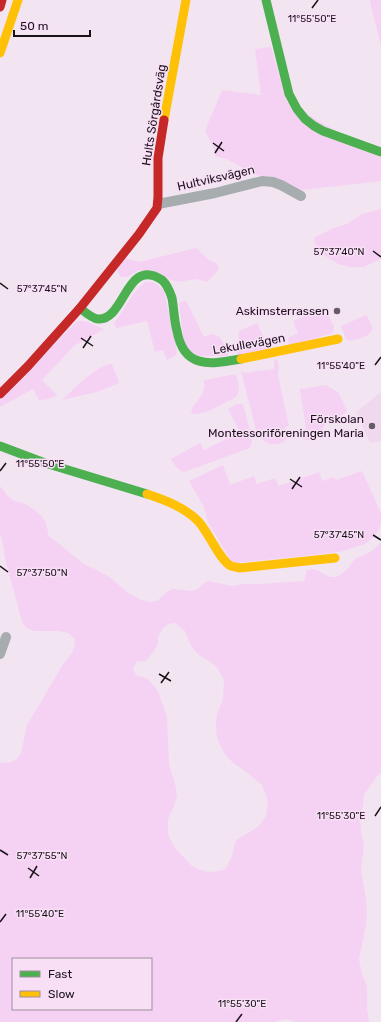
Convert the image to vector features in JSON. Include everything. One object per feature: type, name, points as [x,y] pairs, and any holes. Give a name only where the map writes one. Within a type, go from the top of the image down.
[{"type":"street","points":[[0,7],[2,0]]},
{"type":"street","points":[[0,53],[18,0]]},
{"type":"street","name":"Hults Sörgårdsväg","points":[[0,394],[28,366],[80,308],[157,208],[158,158],[186,0]]},
{"type":"street","points":[[266,0],[289,94],[297,109],[305,119],[323,131],[381,152]]},
{"type":"street","name":"Hultviksvägen","points":[[158,204],[215,193],[262,181],[273,182],[281,185],[301,196]]},
{"type":"street","name":"Lekullevägen","points":[[80,308],[93,318],[104,320],[112,314],[124,293],[135,280],[140,276],[151,274],[162,280],[167,285],[172,299],[181,347],[191,359],[196,361],[208,364],[235,360],[278,353],[338,339]]},
{"type":"street","points":[[0,446],[46,463],[163,499],[175,505],[200,523],[227,563],[235,567],[240,568],[335,558]]},
{"type":"street","points":[[0,654],[6,637]]},
{"type":"shaded area","points":[[370,0],[381,0],[381,46],[371,6]]},
{"type":"shaded area","points":[[271,47],[287,102],[381,158],[381,181],[302,190],[279,178],[255,175],[226,159],[215,156],[212,143],[205,131],[222,90],[261,95],[255,49]]},
{"type":"shaded area","points":[[381,209],[381,259],[363,267],[350,267],[338,264],[324,255],[315,244],[314,238],[333,228],[347,224],[362,214]]},
{"type":"shaded area","points":[[196,248],[209,260],[216,263],[219,269],[207,282],[196,279],[178,282],[139,270],[127,277],[121,277],[118,273],[117,266],[124,258],[139,262]]},
{"type":"shaded area","points":[[146,282],[153,282],[164,290],[177,352],[176,355],[167,360],[163,350],[155,352],[147,321],[116,328],[114,323],[132,296]]},
{"type":"shaded area","points":[[186,300],[204,337],[211,334],[220,337],[229,353],[227,356],[196,356],[184,344],[179,303]]},
{"type":"shaded area","points":[[325,308],[334,327],[333,333],[289,346],[288,338],[298,333],[293,321]]},
{"type":"shaded area","points":[[366,315],[372,326],[371,332],[368,335],[350,341],[346,339],[341,326]]},
{"type":"shaded area","points":[[77,321],[85,321],[104,329],[74,346],[42,380],[57,395],[48,399],[39,400],[33,389],[0,407],[0,400]]},
{"type":"shaded area","points":[[257,323],[267,344],[273,349],[237,356],[239,331]]},
{"type":"shaded area","points":[[275,359],[277,360],[279,366],[278,376],[289,426],[285,427],[286,434],[289,436],[282,443],[273,444],[264,441],[257,434],[241,371],[243,371],[243,373],[274,369]]},
{"type":"shaded area","points":[[112,364],[119,382],[117,384],[97,392],[62,400],[78,384],[102,367]]},
{"type":"shaded area","points":[[236,374],[239,387],[238,394],[235,398],[208,411],[192,414],[191,411],[193,407],[204,390],[204,380]]},
{"type":"shaded area","points":[[326,385],[338,392],[347,411],[327,421],[318,438],[314,440],[303,439],[298,435],[298,430],[306,429],[300,389]]},
{"type":"shaded area","name":"Förskolan Montessoriföreningen Maria","points":[[381,392],[381,441],[370,443],[356,412]]},
{"type":"shaded area","points":[[237,404],[242,404],[244,407],[252,441],[250,448],[184,472],[178,469],[171,459],[200,443],[204,450],[240,432],[228,409]]},
{"type":"shaded area","points":[[223,465],[230,485],[254,476],[257,484],[275,478],[279,486],[319,472],[322,481],[334,477],[336,480],[362,471],[381,513],[379,530],[375,536],[365,544],[340,552],[237,563],[231,561],[208,522],[204,507],[189,481]]},
{"type":"shaded area","points":[[0,486],[12,499],[25,504],[38,513],[46,524],[48,535],[84,564],[111,578],[127,592],[141,600],[149,602],[157,601],[168,591],[173,589],[192,591],[198,589],[208,581],[232,586],[243,584],[304,581],[307,570],[314,569],[329,576],[336,577],[344,572],[356,558],[370,552],[381,542],[381,773],[377,776],[364,795],[360,818],[364,844],[361,869],[367,913],[359,959],[362,974],[367,986],[367,1008],[369,1022],[295,1022],[286,1019],[276,1022],[0,1022],[0,762],[9,763],[17,759],[21,753],[27,725],[63,664],[72,653],[75,644],[74,638],[68,633],[57,631],[34,631],[26,628],[20,615],[5,559],[2,538],[0,536]],"holes":[[[175,623],[185,631],[191,646],[198,654],[216,666],[224,680],[223,699],[217,714],[216,725],[217,738],[224,753],[232,762],[262,785],[268,801],[266,816],[258,827],[236,840],[232,856],[226,868],[220,871],[208,872],[191,865],[175,848],[168,835],[168,819],[177,796],[175,783],[169,765],[167,717],[158,691],[148,679],[136,675],[133,669],[136,662],[145,661],[152,654],[158,644],[158,637],[163,628],[169,624]]]},
{"type":"traffic: fast","points":[[266,0],[289,94],[297,109],[305,119],[323,131],[381,152]]},
{"type":"traffic: fast","points":[[80,308],[88,315],[95,318],[98,319],[107,317],[121,301],[133,282],[141,276],[150,275],[162,280],[169,291],[172,298],[177,331],[181,344],[186,353],[200,362],[209,363],[241,359]]},
{"type":"traffic: fast","points":[[0,446],[45,463],[147,494]]},
{"type":"traffic: slow","points":[[0,53],[18,0]]},
{"type":"traffic: slow","points":[[164,120],[186,0]]},
{"type":"traffic: slow","points":[[241,359],[338,339]]},
{"type":"traffic: slow","points":[[147,494],[174,504],[193,516],[202,526],[218,552],[227,563],[232,566],[240,568],[335,558]]},
{"type":"traffic: jam","points":[[0,7],[2,0]]},
{"type":"traffic: jam","points":[[0,394],[28,366],[80,308],[139,234],[157,208],[158,158],[164,120]]},
{"type":"place","name":"Askimsterrassen","points":[[337,311]]},
{"type":"place","name":"Förskolan Montessoriföreningen Maria","points":[[372,426]]}]
